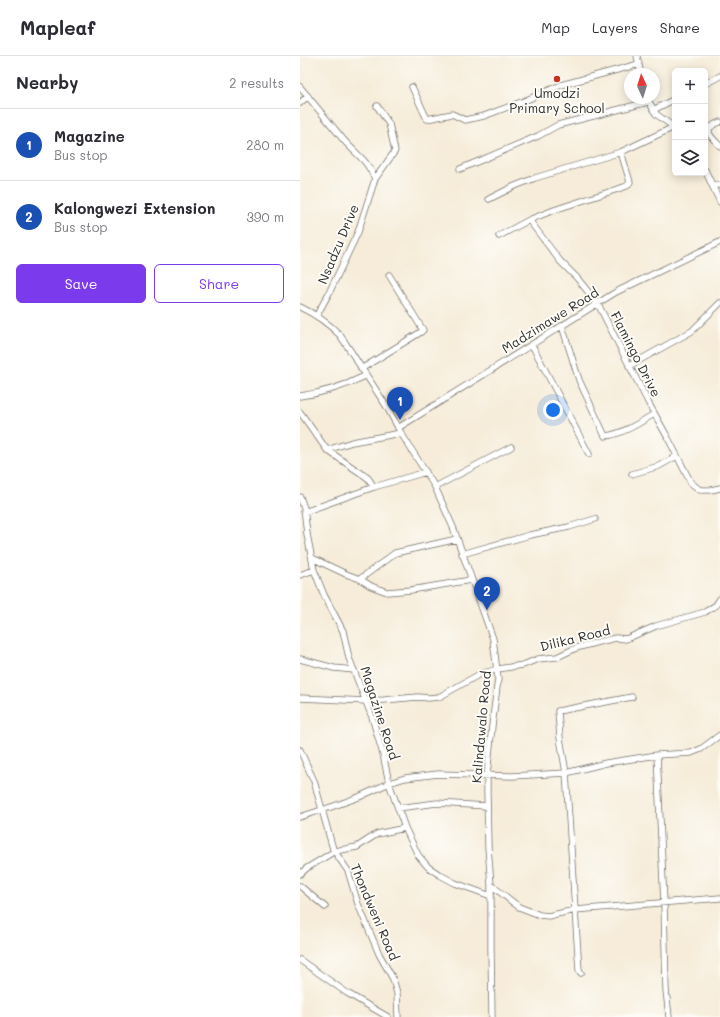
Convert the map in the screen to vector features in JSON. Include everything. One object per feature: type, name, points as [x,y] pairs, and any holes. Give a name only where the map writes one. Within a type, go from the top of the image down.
[{"type":"street","points":[[637,56],[640,68]]},
{"type":"street","points":[[412,86],[427,119],[452,114],[465,120],[484,116],[561,85],[639,64]]},
{"type":"street","points":[[708,82],[720,76]]},
{"type":"street","points":[[300,87],[342,140],[367,163],[375,179]]},
{"type":"street","points":[[300,103],[308,96]]},
{"type":"street","points":[[653,110],[672,100]]},
{"type":"street","points":[[460,169],[538,136],[558,125],[634,104]]},
{"type":"street","points":[[650,104],[656,114],[672,125]]},
{"type":"street","name":"Nsadzu Drive","points":[[317,315],[358,232],[375,179],[394,154],[395,149],[389,124],[377,106]]},
{"type":"street","points":[[720,122],[711,127],[708,131],[711,138],[720,146]]},
{"type":"street","points":[[489,199],[535,178],[622,152],[672,128]]},
{"type":"street","points":[[499,236],[529,220],[554,210],[627,186],[630,182],[622,152]]},
{"type":"street","points":[[708,176],[720,202]]},
{"type":"street","points":[[712,185],[720,185]]},
{"type":"street","name":"Flamingo Drive","points":[[529,220],[560,261],[577,278],[598,304],[691,483],[700,490],[720,488]]},
{"type":"street","name":"Madzimawe Road","points":[[400,430],[616,292],[720,242]]},
{"type":"street","points":[[362,369],[423,330],[389,275]]},
{"type":"street","points":[[629,366],[692,331],[720,303]]},
{"type":"street","name":"Kalindawalo Road","points":[[300,307],[317,315],[340,335],[365,376],[387,407],[435,487],[444,504],[493,639],[498,668],[498,679],[487,776],[488,847],[491,885],[492,1017]]},
{"type":"street","points":[[562,326],[579,380],[605,436],[627,429],[654,414]]},
{"type":"street","points":[[532,345],[589,454]]},
{"type":"street","points":[[300,396],[315,394],[350,383],[365,376]]},
{"type":"street","points":[[300,412],[327,450],[368,478],[374,487]]},
{"type":"street","points":[[327,450],[400,430]]},
{"type":"street","points":[[435,487],[510,447]]},
{"type":"street","points":[[632,474],[659,466],[677,456]]},
{"type":"street","points":[[304,512],[374,487],[426,472]]},
{"type":"street","name":"Magazine Road","points":[[300,497],[314,570],[324,595],[343,630],[349,658],[366,701],[383,754],[389,783],[405,828],[418,854],[428,867],[454,883],[491,896]]},
{"type":"street","points":[[462,554],[595,519]]},
{"type":"street","points":[[360,579],[395,554],[457,539]]},
{"type":"street","points":[[312,558],[387,592],[471,580]]},
{"type":"street","points":[[300,574],[314,570]]},
{"type":"street","name":"Dilika Road","points":[[300,698],[366,701],[439,697],[480,674],[498,668],[523,665],[538,659],[557,657],[576,648],[598,642],[616,638],[626,639],[656,626],[708,611],[716,606],[720,599]]},
{"type":"street","points":[[300,659],[334,668],[354,670]]},
{"type":"street","points":[[581,973],[579,970],[566,773],[560,738],[558,710],[632,697]]},
{"type":"street","points":[[300,817],[359,797],[389,783],[405,778],[438,774],[512,776],[566,773],[606,763],[657,755],[691,753],[701,749],[720,735]]},
{"type":"street","name":"Thondweni Road","points":[[300,750],[314,781],[335,852],[348,871],[358,904],[379,954],[393,979],[397,993],[398,1017]]},
{"type":"street","points":[[657,755],[664,903],[666,990],[669,1017]]},
{"type":"street","points":[[398,808],[437,803],[487,806]]},
{"type":"street","points":[[300,874],[307,868],[335,852],[357,846],[377,834],[405,828]]},
{"type":"street","points":[[491,885],[519,907],[540,915],[548,916],[575,910],[720,898]]},
{"type":"street","points":[[300,886],[325,907]]},
{"type":"street","points":[[300,960],[347,993],[388,1017]]},
{"type":"place","name":"Umodzi Primary School","points":[[557,79]]},
{"type":"place","name":"Magazine","points":[[400,420]]},
{"type":"place","name":"Kalongwezi Extension","points":[[487,610]]}]
